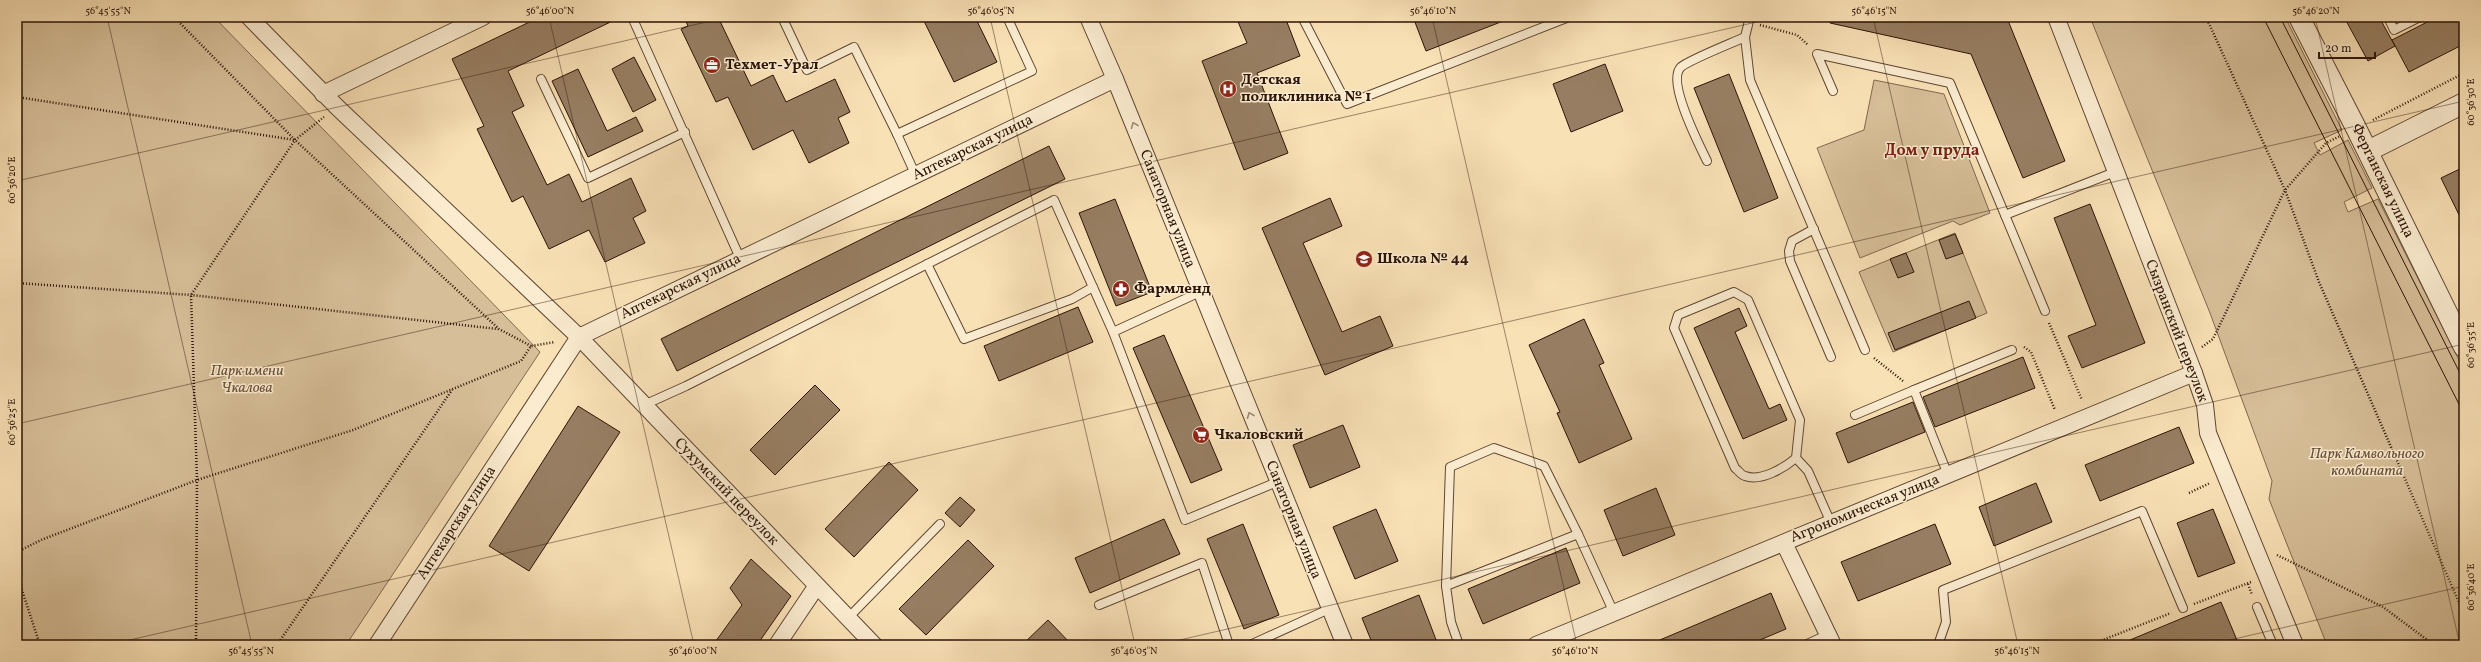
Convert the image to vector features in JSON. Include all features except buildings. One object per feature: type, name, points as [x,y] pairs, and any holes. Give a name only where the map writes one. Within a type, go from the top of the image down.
[{"type":"street","name":"Сухумский переулок","points":[[249,17],[337,107],[579,337],[816,587],[849,617],[874,645]]},
{"type":"street","points":[[324,94],[484,17]]},
{"type":"street","name":"Санаторная улица","points":[[1088,17],[1115,79],[1277,482],[1345,645]]},
{"type":"street","name":"Сызранский переулок","points":[[2056,17],[2194,373],[2205,405],[2208,433],[2295,645]]},
{"type":"street","name":"Ферганская улица","points":[[2299,17],[2368,151],[2464,347]]},
{"type":"street","name":"Аптекарская улица","points":[[377,645],[579,337],[740,258],[916,176],[1115,79]]},
{"type":"street","points":[[2368,151],[2464,103]]},
{"type":"street","name":"Агрономическая улица","points":[[1536,645],[2194,373]]},
{"type":"street","points":[[1784,543],[1831,640]]},
{"type":"street","points":[[778,645],[816,587]]},
{"type":"lane","points":[[632,17],[685,132],[740,258]]},
{"type":"lane","points":[[782,17],[807,70],[854,47],[916,176]]},
{"type":"lane","points":[[897,134],[1032,71],[1007,17]]},
{"type":"lane","points":[[1302,17],[1347,104],[1570,17]]},
{"type":"lane","points":[[2388,17],[2394,30],[2420,17]]},
{"type":"lane","points":[[1749,20],[1745,37],[1750,80],[1865,350]]},
{"type":"lane","points":[[1707,161],[1680,98],[1676,79],[1681,67],[1745,37]]},
{"type":"lane","points":[[1817,54],[1832,91]]},
{"type":"lane","points":[[1817,54],[1950,83],[2045,312]]},
{"type":"lane","points":[[541,79],[588,178],[685,132]]},
{"type":"lane","points":[[2006,215],[2115,172]]},
{"type":"lane","points":[[644,405],[1054,200],[1113,332],[1185,520],[1277,482]]},
{"type":"lane","points":[[1814,229],[1792,241],[1789,251],[1790,261],[1831,357]]},
{"type":"lane","points":[[928,264],[964,339],[1072,299],[1093,287]]},
{"type":"lane","points":[[1113,332],[1200,292]]},
{"type":"lane","points":[[1796,458],[1787,466],[1758,477],[1744,476],[1735,468],[1674,328],[1678,314],[1734,292],[1748,300],[1800,420],[1796,458],[1808,471],[1831,523]]},
{"type":"lane","points":[[1855,415],[2012,350]]},
{"type":"lane","points":[[1914,390],[1948,474]]},
{"type":"lane","points":[[1459,645],[1451,622],[1446,586],[1450,467],[1494,448],[1544,466],[1578,534],[1614,613]]},
{"type":"lane","points":[[1938,645],[1946,622],[1943,590],[2142,511],[2183,608]]},
{"type":"lane","points":[[849,617],[940,524]]},
{"type":"lane","points":[[1446,586],[1578,534]]},
{"type":"lane","points":[[1099,605],[1202,563],[1229,645]]},
{"type":"lane","points":[[2257,607],[2273,645]]},
{"type":"lane","points":[[1250,645],[1329,609]]},
{"type":"lane","points":[[1805,645],[1831,640]]},
{"type":"path","points":[[174,17],[296,140],[499,329],[531,346],[579,337]]},
{"type":"path","points":[[2206,17],[2285,190],[2319,282],[2464,614]]},
{"type":"path","points":[[1749,20],[1797,35],[1817,54]]},
{"type":"path","points":[[2187,358],[2213,339],[2285,190],[2326,143],[2464,73]]},
{"type":"path","points":[[17,97],[296,140]]},
{"type":"path","points":[[196,645],[197,480],[191,295],[296,140],[337,107]]},
{"type":"path","points":[[17,283],[191,295],[499,329]]},
{"type":"path","points":[[2045,312],[2082,400]]},
{"type":"path","points":[[17,552],[40,540],[197,480],[353,430],[521,361],[531,346]]},
{"type":"path","points":[[2012,350],[2025,347],[2031,352],[2055,410]]},
{"type":"path","points":[[1865,350],[1914,390]]},
{"type":"path","points":[[277,645],[452,389]]},
{"type":"path","points":[[2189,493],[2224,475]]},
{"type":"path","points":[[2253,543],[2383,607],[2434,645]]},
{"type":"path","points":[[17,575],[40,645]]},
{"type":"green space","name":"Парк имени Чкалова","points":[[17,17],[214,17],[540,352],[346,645],[17,645]]},
{"type":"green space","name":"Парк Камвольного комбината","points":[[2090,17],[2285,17],[2342,130],[2314,143],[2320,155],[2348,140],[2372,188],[2344,202],[2348,212],[2378,199],[2464,370],[2464,645],[2327,645],[2269,499],[2272,481],[2210,313]]},
{"type":"green space","points":[[1874,80],[1944,94],[1990,213],[1960,225],[1953,221],[1860,258],[1817,148],[1864,130]]},
{"type":"green space","points":[[1955,233],[1987,313],[1893,352],[1859,272]]},
{"type":"tram line","points":[[2263,17],[2464,414]]},
{"type":"tram line","points":[[2280,17],[2464,381]]},
{"type":"place","name":"Техмет-Урал","points":[[712,65]]},
{"type":"place","name":"Детская поликлиника № 1","points":[[1228,89]]},
{"type":"place","name":"Школа № 44","points":[[1364,259]]},
{"type":"place","name":"Фармленд","points":[[1121,289]]},
{"type":"place","name":"Чкаловский","points":[[1201,435]]},
{"type":"district","name":"Дом у пруда","points":[[1932,151]]}]
